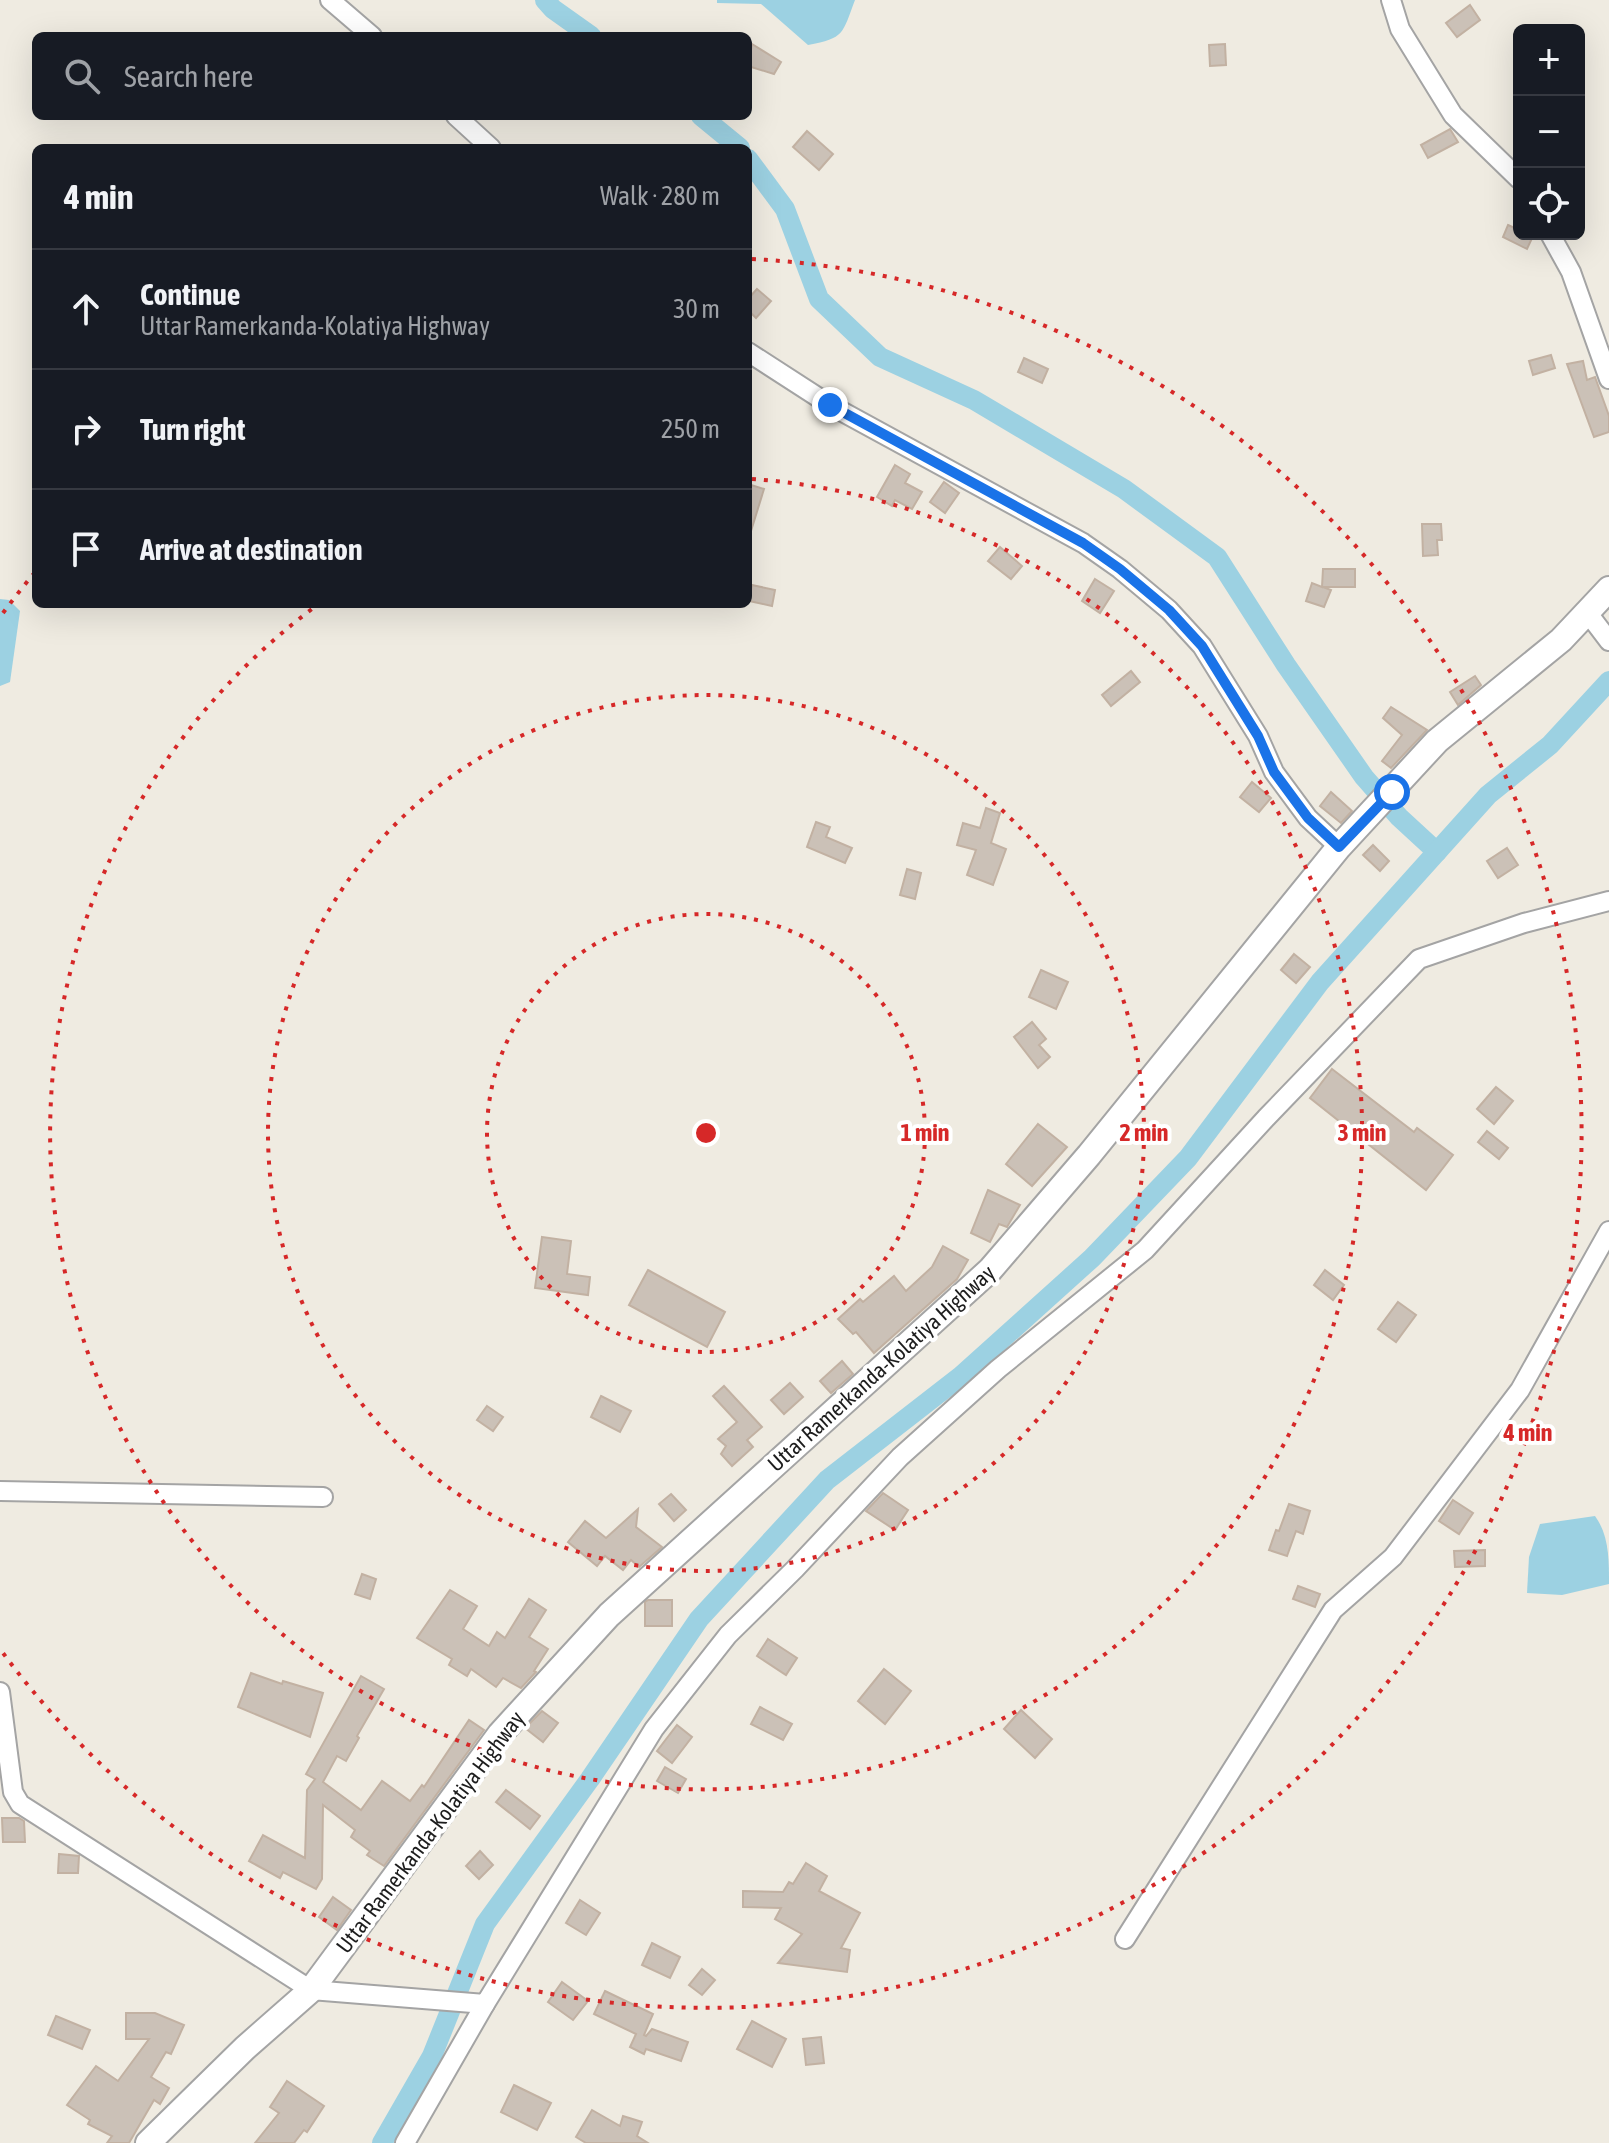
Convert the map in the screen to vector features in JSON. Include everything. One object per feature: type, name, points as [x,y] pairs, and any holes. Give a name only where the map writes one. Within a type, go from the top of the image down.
[{"type":"street","points":[[330,0],[367,32]]},
{"type":"street","points":[[1391,0],[1400,29],[1453,115],[1513,173]]},
{"type":"street","points":[[460,120],[487,144]]},
{"type":"street","points":[[1553,240],[1571,272],[1609,379]]},
{"type":"street","points":[[752,355],[830,405],[1083,543],[1120,569],[1169,610],[1202,646],[1258,736],[1274,772],[1308,818],[1344,842]]},
{"type":"street","name":"Uttar Ramerkanda-Kolatiya Highway","points":[[148,2143],[245,2048],[311,1990],[500,1734],[609,1615],[990,1270],[1089,1155],[1344,842],[1437,741],[1561,640],[1609,589]]},
{"type":"street","points":[[1587,612],[1609,641]]},
{"type":"street","points":[[405,2143],[479,2004],[654,1729],[728,1635],[900,1457],[998,1369],[1145,1250],[1419,959],[1524,923],[1609,901]]},
{"type":"street","points":[[1125,1939],[1333,1610],[1393,1557],[1520,1390],[1609,1231]]},
{"type":"street","points":[[0,1491],[323,1497]]},
{"type":"street","points":[[0,1692],[13,1792],[20,1804],[311,1990],[479,2004]]},
{"type":"water","points":[[717,0],[855,0],[844,27],[836,37],[808,45],[761,4],[717,3]]},
{"type":"water","points":[[0,599],[9,600],[20,611],[10,682],[0,686]]},
{"type":"water","points":[[1595,1516],[1606,1539],[1609,1584],[1562,1595],[1527,1593],[1529,1557],[1540,1524]]},
{"type":"building","points":[[1470,5],[1480,20],[1457,37],[1446,23]]},
{"type":"building","points":[[752,44],[781,62],[774,74],[752,67]]},
{"type":"building","points":[[1225,44],[1226,65],[1210,66],[1209,45]]},
{"type":"building","points":[[1450,129],[1458,142],[1428,158],[1421,145]]},
{"type":"building","points":[[807,131],[833,154],[819,170],[793,147]]},
{"type":"building","points":[[1508,225],[1513,227],[1513,240],[1531,240],[1527,249],[1503,237]]},
{"type":"building","points":[[757,289],[771,301],[756,318],[752,314],[752,295]]},
{"type":"building","points":[[1551,355],[1555,368],[1533,375],[1529,361]]},
{"type":"building","points":[[1024,358],[1048,369],[1042,383],[1018,372]]},
{"type":"building","points":[[1583,361],[1587,380],[1595,377],[1609,416],[1609,432],[1594,437],[1567,364]]},
{"type":"building","points":[[895,465],[910,474],[905,483],[922,492],[912,509],[895,500],[892,506],[877,497]]},
{"type":"building","points":[[944,482],[959,493],[945,513],[930,502]]},
{"type":"building","points":[[752,485],[764,489],[752,528]]},
{"type":"building","points":[[1422,524],[1441,524],[1442,540],[1437,540],[1438,555],[1423,556]]},
{"type":"building","points":[[1000,547],[1022,566],[1011,579],[988,561]]},
{"type":"building","points":[[1323,569],[1355,569],[1355,587],[1323,587],[1331,590],[1324,607],[1306,601],[1312,583],[1322,587]]},
{"type":"building","points":[[1095,579],[1114,591],[1100,613],[1082,601]]},
{"type":"building","points":[[752,585],[775,590],[772,606],[752,602]]},
{"type":"building","points":[[1131,671],[1140,682],[1111,706],[1102,695]]},
{"type":"building","points":[[1475,676],[1481,685],[1458,705],[1450,692]]},
{"type":"building","points":[[1391,707],[1427,730],[1391,768],[1382,761],[1402,735],[1383,718]]},
{"type":"building","points":[[1252,782],[1271,798],[1259,812],[1240,797]]},
{"type":"building","points":[[1331,792],[1352,811],[1341,823],[1320,806]]},
{"type":"building","points":[[986,808],[1000,813],[991,843],[1006,849],[993,885],[967,875],[976,850],[957,845],[963,823],[980,828]]},
{"type":"building","points":[[816,822],[830,827],[826,837],[852,848],[845,863],[807,847]]},
{"type":"building","points":[[1373,845],[1389,861],[1380,871],[1363,855]]},
{"type":"building","points":[[1507,848],[1518,865],[1498,878],[1487,861]]},
{"type":"building","points":[[907,869],[921,873],[915,899],[900,895]]},
{"type":"building","points":[[1294,954],[1310,967],[1296,983],[1281,970]]},
{"type":"building","points":[[1041,970],[1068,982],[1056,1009],[1029,997]]},
{"type":"building","points":[[1032,1022],[1046,1039],[1039,1045],[1050,1057],[1038,1068],[1014,1037]]},
{"type":"building","points":[[1332,1069],[1414,1132],[1417,1128],[1453,1155],[1426,1190],[1310,1098]]},
{"type":"building","points":[[1496,1087],[1513,1101],[1494,1124],[1477,1109]]},
{"type":"building","points":[[1038,1124],[1067,1147],[1032,1186],[1006,1164]]},
{"type":"building","points":[[1487,1131],[1508,1148],[1499,1159],[1478,1142]]},
{"type":"building","points":[[988,1190],[1020,1205],[1007,1227],[999,1224],[990,1242],[971,1233]]},
{"type":"building","points":[[542,1237],[571,1241],[567,1274],[590,1277],[588,1295],[535,1288]]},
{"type":"building","points":[[943,1246],[968,1260],[957,1279],[874,1353],[856,1332],[853,1334],[838,1319],[860,1299],[863,1302],[894,1276],[906,1291],[932,1267]]},
{"type":"building","points":[[648,1270],[725,1312],[707,1347],[629,1305]]},
{"type":"building","points":[[1325,1270],[1344,1285],[1333,1300],[1314,1285]]},
{"type":"building","points":[[1398,1302],[1416,1315],[1396,1342],[1378,1329]]},
{"type":"building","points":[[842,1361],[853,1374],[831,1393],[820,1381]]},
{"type":"building","points":[[790,1383],[803,1397],[784,1414],[771,1400]]},
{"type":"building","points":[[724,1386],[762,1427],[747,1440],[753,1447],[732,1466],[721,1454],[726,1446],[718,1439],[737,1422],[713,1396]]},
{"type":"building","points":[[601,1396],[631,1411],[620,1432],[591,1417]]},
{"type":"building","points":[[487,1406],[503,1417],[493,1431],[477,1420]]},
{"type":"building","points":[[883,1493],[908,1510],[895,1530],[866,1511]]},
{"type":"building","points":[[671,1494],[686,1510],[674,1521],[659,1504]]},
{"type":"building","points":[[1453,1500],[1473,1513],[1459,1534],[1439,1521]]},
{"type":"building","points":[[1289,1504],[1310,1511],[1303,1534],[1296,1531],[1287,1556],[1269,1550]]},
{"type":"building","points":[[638,1509],[636,1527],[662,1547],[639,1567],[631,1560],[623,1570],[605,1556],[597,1566],[568,1542],[585,1521],[606,1538]]},
{"type":"building","points":[[1485,1550],[1485,1566],[1455,1567],[1454,1551]]},
{"type":"building","points":[[362,1574],[376,1579],[370,1599],[355,1594]]},
{"type":"building","points":[[1298,1586],[1320,1594],[1315,1607],[1293,1599]]},
{"type":"building","points":[[450,1590],[477,1606],[463,1629],[489,1646],[497,1632],[505,1638],[529,1599],[546,1610],[529,1637],[548,1649],[536,1672],[521,1688],[503,1678],[496,1687],[471,1669],[467,1676],[449,1665],[452,1659],[417,1638]]},
{"type":"building","points":[[672,1600],[672,1626],[645,1626],[645,1602]]},
{"type":"building","points":[[768,1639],[797,1658],[786,1675],[757,1656]]},
{"type":"building","points":[[884,1669],[911,1691],[885,1724],[858,1701]]},
{"type":"building","points":[[251,1673],[323,1693],[310,1737],[238,1707]]},
{"type":"building","points":[[361,1676],[384,1689],[346,1761],[337,1756],[323,1782],[361,1810],[382,1781],[410,1801],[422,1785],[424,1787],[469,1720],[484,1730],[384,1866],[367,1855],[370,1851],[351,1837],[355,1830],[323,1805],[322,1879],[316,1889],[283,1872],[280,1878],[249,1861],[263,1835],[305,1858],[307,1790],[315,1779],[306,1774]]},
{"type":"building","points":[[760,1707],[792,1724],[783,1740],[751,1724]]},
{"type":"building","points":[[1021,1710],[1052,1739],[1035,1758],[1004,1729]]},
{"type":"building","points":[[542,1711],[558,1723],[543,1742],[525,1728]]},
{"type":"building","points":[[677,1725],[692,1737],[672,1763],[657,1751]]},
{"type":"building","points":[[665,1767],[686,1779],[678,1793],[657,1781]]},
{"type":"building","points":[[506,1790],[540,1816],[530,1829],[496,1802]]},
{"type":"building","points":[[2,1818],[24,1821],[25,1842],[3,1842]]},
{"type":"building","points":[[480,1851],[493,1865],[479,1879],[466,1866]]},
{"type":"building","points":[[59,1854],[79,1856],[78,1873],[58,1873]]},
{"type":"building","points":[[806,1863],[827,1876],[819,1891],[860,1913],[841,1948],[850,1950],[847,1972],[778,1963],[802,1934],[775,1919],[781,1908],[743,1907],[743,1891],[783,1892],[789,1882],[793,1884]]},
{"type":"building","points":[[333,1897],[351,1910],[337,1930],[319,1917]]},
{"type":"building","points":[[580,1900],[600,1913],[586,1935],[566,1923]]},
{"type":"building","points":[[652,1943],[680,1957],[670,1978],[642,1965]]},
{"type":"building","points":[[702,1969],[715,1980],[702,1995],[689,1985]]},
{"type":"building","points":[[562,1982],[588,2001],[573,2020],[548,2002]]},
{"type":"building","points":[[605,1991],[653,2014],[644,2035],[652,2029],[688,2042],[681,2061],[646,2049],[644,2054],[630,2047],[636,2034],[594,2014]]},
{"type":"building","points":[[126,2013],[155,2013],[184,2025],[171,2054],[166,2052],[151,2077],[169,2088],[160,2104],[154,2100],[129,2143],[107,2143],[112,2136],[88,2124],[90,2120],[67,2105],[96,2066],[118,2081],[149,2039],[126,2039]]},
{"type":"building","points":[[56,2016],[90,2030],[82,2049],[48,2035]]},
{"type":"building","points":[[752,2021],[786,2039],[772,2067],[737,2049]]},
{"type":"building","points":[[821,2037],[824,2063],[806,2065],[803,2039]]},
{"type":"building","points":[[287,2081],[324,2106],[307,2132],[304,2130],[294,2143],[255,2143],[279,2113],[270,2107]]},
{"type":"building","points":[[514,2085],[551,2103],[537,2130],[501,2112]]},
{"type":"building","points":[[592,2110],[620,2126],[623,2116],[642,2122],[637,2136],[648,2143],[586,2143],[576,2137]]},
{"type":"waterway","points":[[545,0],[585,32]]},
{"type":"waterway","points":[[706,120],[735,144]]},
{"type":"waterway","points":[[752,164],[785,209],[819,299],[880,357],[974,400],[1124,489],[1217,557],[1286,665],[1364,777],[1399,817],[1437,852]]},
{"type":"waterway","points":[[382,2143],[432,2056],[485,1924],[590,1779],[699,1619],[827,1480],[961,1376],[1092,1258],[1188,1158],[1320,982],[1488,795],[1550,745],[1609,681]]},
{"type":"route","points":[[830,405],[1083,543],[1169,610],[1202,646],[1258,736],[1274,772],[1308,818],[1339,847],[1392,792]]}]
